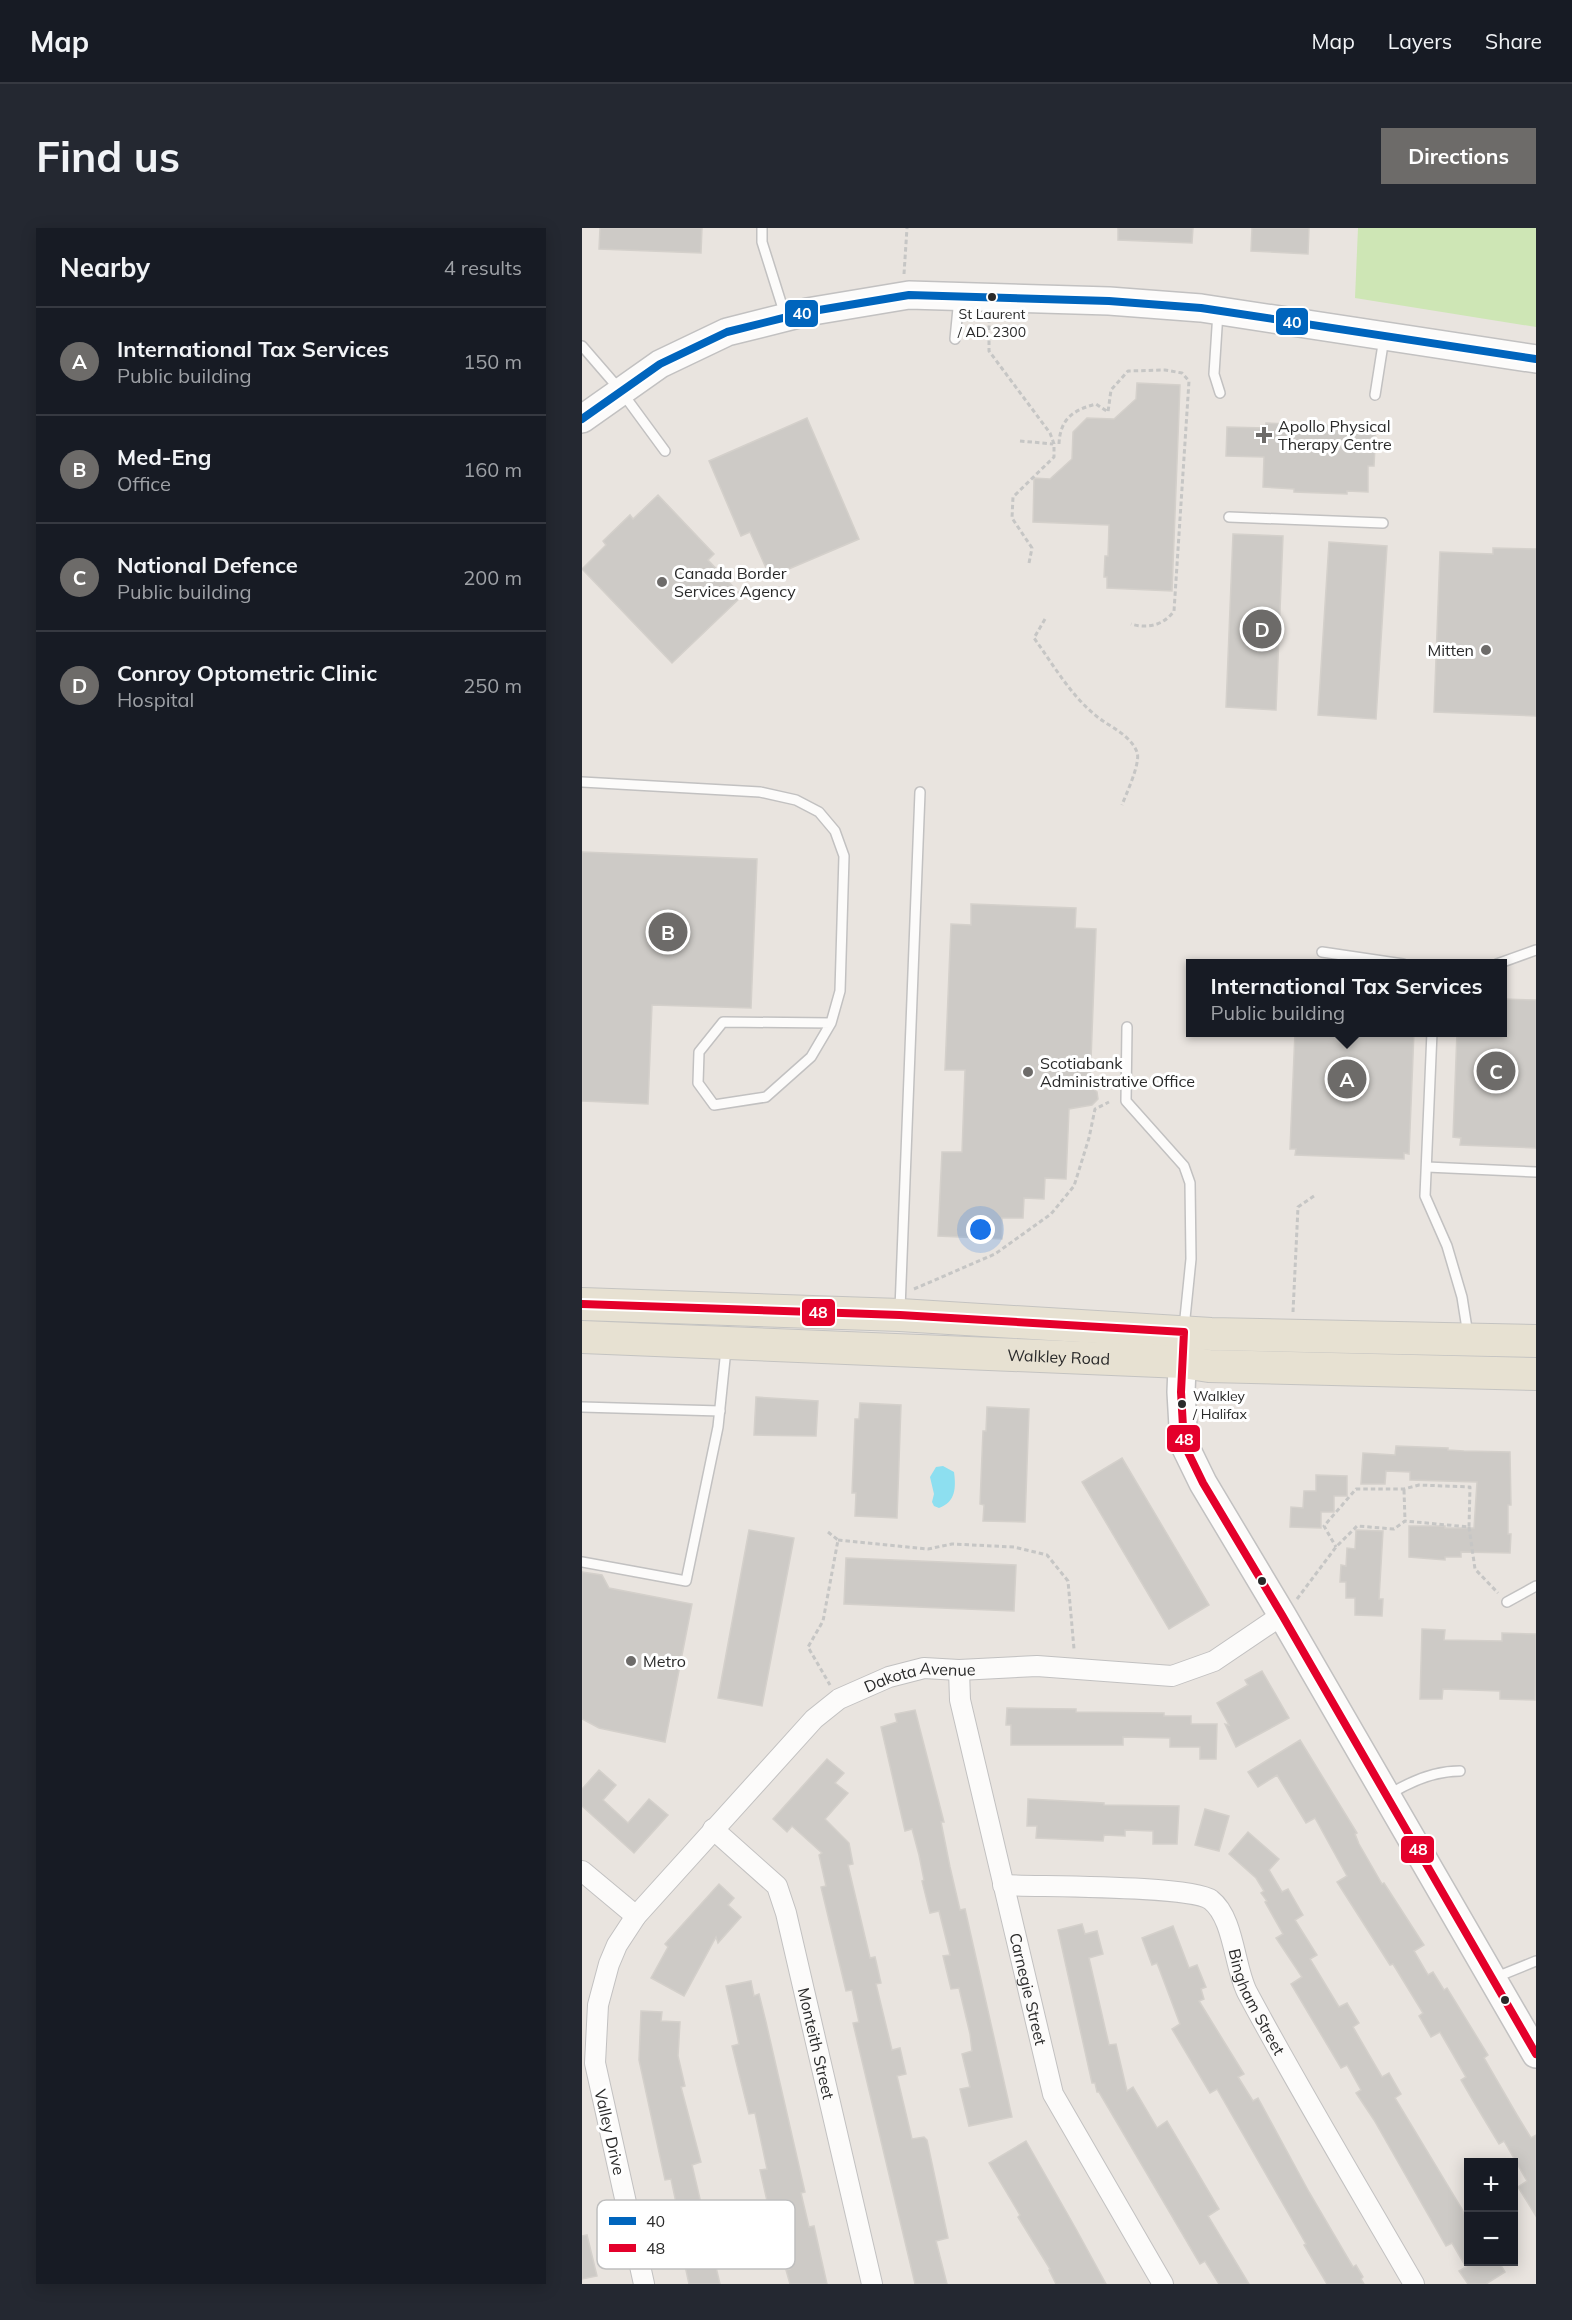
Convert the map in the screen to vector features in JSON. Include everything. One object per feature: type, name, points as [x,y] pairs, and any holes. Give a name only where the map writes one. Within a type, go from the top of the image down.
[{"type":"main road","name":"Walkley Road","points":[[582,1304],[716,1308],[901,1303],[1183,1347],[1209,1366],[1536,1374]]},
{"type":"main road","points":[[716,1308],[721,1343]]},
{"type":"main road","name":"Walkley Road","points":[[582,1337],[721,1343],[1183,1347],[1468,1339],[1536,1341]]},
{"type":"main road","points":[[1468,1339],[1468,1371]]},
{"type":"street","points":[[586,413],[660,364],[727,332],[807,312],[906,296],[1109,301],[1219,310],[1536,359]]},
{"type":"street","points":[[1183,1347],[1181,1392],[1184,1444],[1203,1483],[1289,1608],[1386,1796],[1536,2054]]},
{"type":"street","name":"Dakota Avenue","points":[[636,1916],[814,1719],[839,1699],[889,1677],[924,1668],[959,1670],[1037,1666],[1172,1676],[1214,1661],[1289,1608]]},
{"type":"street","name":"Carnegie Street","points":[[959,1670],[960,1700],[1053,2094],[1163,2284]]},
{"type":"street","name":"Monteith Street","points":[[713,1829],[777,1886],[786,1913],[872,2284]]},
{"type":"street","points":[[582,1871],[636,1916]]},
{"type":"street","name":"Bingham Street","points":[[1003,1886],[1164,1890],[1199,1895],[1210,1900],[1222,1912],[1246,1989],[1414,2284]]},
{"type":"street","name":"Valley Drive","points":[[625,2200],[595,2063],[598,2005],[609,1964],[617,1944],[636,1916]]},
{"type":"street","name":"Valley Drive","points":[[641,2269],[644,2284]]},
{"type":"lane","points":[[762,228],[762,242],[785,317]]},
{"type":"lane","points":[[955,339],[960,296]]},
{"type":"lane","points":[[1219,310],[1214,374],[1220,393]]},
{"type":"lane","points":[[1375,395],[1385,336]]},
{"type":"lane","points":[[582,346],[621,391],[665,451]]},
{"type":"lane","points":[[1229,518],[1383,523]]},
{"type":"lane","points":[[582,782],[760,792],[796,800],[819,812],[835,831],[844,856],[840,992],[831,1023],[811,1057],[766,1097],[714,1105],[698,1083],[699,1052],[723,1022],[831,1023]]},
{"type":"lane","points":[[901,1303],[920,792]]},
{"type":"lane","points":[[1507,960],[1536,950]]},
{"type":"lane","points":[[1322,952],[1374,959]]},
{"type":"lane","points":[[1127,1027],[1126,1101],[1184,1166],[1190,1183],[1191,1259],[1183,1347]]},
{"type":"lane","points":[[1432,1037],[1425,1196],[1447,1246],[1462,1298],[1468,1339]]},
{"type":"lane","points":[[1427,1167],[1536,1172]]},
{"type":"lane","points":[[582,1562],[686,1581],[720,1411],[721,1343]]},
{"type":"lane","points":[[582,1407],[720,1411]]},
{"type":"lane","points":[[1507,1602],[1536,1586]]},
{"type":"lane","points":[[1386,1796],[1403,1786],[1443,1771],[1460,1772]]},
{"type":"lane","points":[[1492,1978],[1536,1961]]},
{"type":"path","points":[[906,296],[903,260],[907,228]]},
{"type":"path","points":[[989,314],[989,351],[1050,433],[1054,444],[1054,457],[1013,497],[1012,518],[1032,548],[1029,563]]},
{"type":"path","points":[[1059,444],[1059,433],[1065,418],[1078,408],[1096,404],[1108,412],[1111,390],[1128,371],[1165,370],[1182,373],[1189,381],[1174,611],[1166,622],[1142,628],[1131,624]]},
{"type":"path","points":[[1020,441],[1066,444]]},
{"type":"path","points":[[1044,619],[1034,639],[1071,691],[1103,721],[1121,731],[1137,751],[1138,760],[1122,805]]},
{"type":"path","points":[[901,1303],[924,1286],[957,1269],[995,1254],[1051,1214],[1074,1186],[1089,1138],[1095,1109],[1109,1102]]},
{"type":"path","points":[[1293,1320],[1298,1207],[1314,1196]]},
{"type":"path","points":[[1336,1546],[1324,1526],[1356,1490],[1404,1489],[1419,1485],[1470,1487],[1469,1527],[1475,1569],[1507,1602]]},
{"type":"path","points":[[1404,1489],[1405,1521]]},
{"type":"path","points":[[1289,1608],[1336,1546],[1357,1526],[1394,1528],[1405,1521],[1469,1527]]},
{"type":"path","points":[[828,1532],[838,1540],[928,1549],[952,1544],[1014,1547],[1047,1556],[1068,1581],[1075,1669]]},
{"type":"path","points":[[838,1540],[823,1621],[808,1647],[839,1699]]},
{"type":"green space","points":[[1358,228],[1536,228],[1536,327],[1355,298]]},
{"type":"water","points":[[943,1466],[954,1472],[955,1488],[949,1502],[939,1508],[932,1502],[934,1494],[930,1477],[936,1467]]},
{"type":"building","points":[[600,228],[702,228],[701,253],[599,249]]},
{"type":"building","points":[[1118,228],[1193,228],[1192,243],[1118,240]]},
{"type":"building","points":[[1252,228],[1309,228],[1308,254],[1251,251]]},
{"type":"building","points":[[1137,383],[1180,385],[1172,591],[1107,588],[1107,577],[1104,577],[1105,556],[1108,556],[1109,525],[1033,522],[1034,478],[1050,479],[1072,459],[1073,432],[1087,418],[1114,419],[1136,399]]},
{"type":"building","points":[[807,418],[859,539],[770,577],[750,532],[741,536],[709,461]]},
{"type":"building","points":[[1266,423],[1376,427],[1374,466],[1368,466],[1368,492],[1347,491],[1347,494],[1294,492],[1294,489],[1263,487],[1264,457],[1226,456],[1227,427],[1266,428]]},
{"type":"building","name":"Canada Border Services Agency","points":[[658,495],[714,554],[708,560],[742,596],[672,663],[582,569],[606,545],[603,541],[630,515],[633,519]]},
{"type":"building","points":[[1233,534],[1283,536],[1276,710],[1226,707]]},
{"type":"building","points":[[1329,542],[1387,546],[1376,719],[1318,715]]},
{"type":"building","name":"Mitten","points":[[1493,548],[1536,549],[1536,716],[1434,712],[1440,552],[1493,554]]},
{"type":"building","points":[[582,852],[757,859],[751,1008],[652,1005],[648,1104],[582,1101]]},
{"type":"building","name":"Scotiabank Administrative Office","points":[[971,904],[1076,908],[1075,928],[1096,929],[1090,1086],[1097,1092],[1098,1099],[1092,1105],[1069,1109],[1066,1179],[1045,1178],[1044,1199],[1024,1198],[1023,1218],[1002,1218],[1002,1239],[938,1236],[942,1152],[962,1152],[965,1070],[945,1070],[951,924],[971,925]]},
{"type":"building","points":[[1507,999],[1536,1000],[1536,1148],[1460,1145],[1461,1138],[1453,1137],[1457,1037],[1507,1037]]},
{"type":"building","points":[[1295,1037],[1414,1037],[1409,1154],[1404,1153],[1404,1159],[1295,1155],[1296,1149],[1290,1149]]},
{"type":"building","points":[[756,1397],[818,1401],[816,1436],[754,1435]]},
{"type":"building","points":[[860,1403],[901,1405],[897,1518],[855,1516],[856,1493],[852,1493],[855,1419],[859,1419]]},
{"type":"building","points":[[987,1407],[1029,1409],[1025,1522],[983,1521],[984,1505],[980,1504],[983,1431],[986,1431]]},
{"type":"building","points":[[1396,1446],[1510,1452],[1511,1505],[1508,1505],[1508,1534],[1511,1534],[1510,1553],[1461,1552],[1461,1557],[1445,1557],[1445,1560],[1409,1557],[1409,1526],[1474,1528],[1477,1482],[1410,1480],[1410,1472],[1386,1471],[1385,1484],[1361,1484],[1363,1453],[1395,1455]]},
{"type":"building","points":[[1122,1458],[1209,1605],[1169,1629],[1082,1482]]},
{"type":"building","points":[[1316,1475],[1347,1476],[1347,1496],[1334,1496],[1334,1512],[1321,1512],[1321,1528],[1290,1527],[1291,1507],[1303,1508],[1304,1491],[1316,1491]]},
{"type":"building","points":[[749,1530],[794,1538],[762,1706],[718,1698]]},
{"type":"building","points":[[1356,1530],[1383,1531],[1379,1599],[1383,1599],[1382,1616],[1355,1615],[1355,1598],[1346,1598],[1346,1582],[1340,1582],[1341,1565],[1346,1566],[1347,1548],[1355,1549]]},
{"type":"building","points":[[846,1558],[1016,1565],[1014,1611],[844,1604]]},
{"type":"building","name":"Metro","points":[[582,1572],[602,1575],[609,1588],[692,1604],[665,1742],[599,1728],[582,1719]]},
{"type":"building","points":[[1422,1629],[1445,1630],[1444,1640],[1502,1641],[1502,1633],[1536,1634],[1535,1700],[1500,1699],[1500,1691],[1443,1689],[1442,1699],[1420,1699]]},
{"type":"building","points":[[1262,1671],[1289,1718],[1236,1747],[1225,1724],[1229,1725],[1217,1703],[1248,1685],[1245,1680]]},
{"type":"building","points":[[1007,1708],[1076,1709],[1076,1712],[1164,1713],[1164,1716],[1191,1716],[1191,1724],[1217,1724],[1216,1759],[1200,1759],[1200,1747],[1170,1747],[1170,1738],[1123,1737],[1123,1745],[1011,1745],[1011,1725],[1006,1725]]},
{"type":"building","points":[[915,1710],[944,1822],[941,1822],[960,1910],[965,1909],[1012,2117],[969,2126],[960,2089],[970,2087],[962,2054],[972,2051],[970,2034],[959,1988],[951,1989],[943,1956],[950,1955],[939,1911],[930,1913],[912,1829],[905,1831],[881,1727],[897,1722],[895,1714]]},
{"type":"building","points":[[1300,1740],[1357,1833],[1355,1834],[1359,1844],[1382,1884],[1384,1883],[1424,1945],[1414,1951],[1428,1975],[1433,1972],[1444,1990],[1447,1988],[1488,2055],[1484,2058],[1517,2115],[1531,2138],[1536,2135],[1536,2216],[1518,2187],[1527,2181],[1518,2165],[1518,2158],[1514,2158],[1504,2141],[1499,2144],[1461,2080],[1466,2077],[1440,2032],[1431,2037],[1419,2016],[1423,2013],[1393,1964],[1390,1965],[1337,1882],[1347,1876],[1315,1818],[1306,1823],[1277,1775],[1258,1787],[1248,1772]]},
{"type":"building","points":[[827,1759],[844,1773],[835,1783],[848,1793],[825,1819],[849,1843],[853,1864],[848,1865],[870,1958],[875,1957],[881,1983],[876,1984],[892,2050],[900,2048],[906,2074],[897,2076],[912,2139],[924,2137],[927,2140],[948,2238],[936,2241],[947,2284],[915,2284],[853,2023],[859,2022],[852,1990],[846,1991],[821,1887],[826,1886],[819,1855],[822,1853],[792,1826],[787,1832],[773,1819]]},
{"type":"building","points":[[599,1770],[616,1785],[603,1800],[628,1823],[649,1799],[668,1815],[634,1853],[582,1806],[582,1789]]},
{"type":"building","points":[[1028,1799],[1104,1803],[1104,1805],[1179,1806],[1177,1844],[1153,1844],[1153,1831],[1125,1830],[1125,1836],[1104,1835],[1103,1841],[1036,1838],[1037,1826],[1027,1826]]},
{"type":"building","points":[[1205,1809],[1229,1816],[1219,1851],[1195,1845]]},
{"type":"building","points":[[1248,1832],[1279,1859],[1269,1870],[1282,1892],[1288,1889],[1303,1915],[1295,1920],[1317,1955],[1310,1959],[1339,2007],[1347,2003],[1359,2023],[1353,2027],[1382,2077],[1389,2073],[1401,2094],[1395,2098],[1462,2209],[1464,2214],[1464,2264],[1452,2243],[1446,2246],[1374,2120],[1356,2093],[1361,2090],[1347,2065],[1341,2068],[1291,1984],[1302,1977],[1276,1938],[1283,1934],[1261,1893],[1264,1891],[1256,1878],[1229,1854]]},
{"type":"building","points":[[719,1884],[734,1898],[728,1905],[741,1917],[718,1943],[716,1937],[684,1996],[651,1978],[668,1947],[665,1944]]},
{"type":"building","points":[[1082,1924],[1085,1934],[1097,1931],[1103,1954],[1089,1958],[1109,2045],[1116,2044],[1127,2091],[1133,2087],[1157,2128],[1167,2121],[1219,2209],[1208,2216],[1249,2284],[1219,2284],[1205,2261],[1200,2264],[1097,2092],[1095,2083],[1092,2083],[1058,1930]]},
{"type":"building","points":[[1173,1926],[1189,1968],[1197,1965],[1206,1987],[1201,1989],[1204,1999],[1199,2001],[1244,2074],[1238,2077],[1253,2101],[1258,2098],[1309,2192],[1353,2267],[1356,2265],[1363,2277],[1361,2279],[1364,2284],[1327,2284],[1217,2089],[1210,2093],[1172,2029],[1180,2024],[1157,1963],[1152,1965],[1142,1938]]},
{"type":"building","points":[[751,1981],[754,1996],[759,1994],[805,2192],[801,2193],[809,2227],[814,2226],[827,2284],[790,2284],[786,2270],[795,2269],[795,2200],[767,2200],[760,2170],[767,2169],[755,2113],[749,2114],[732,2046],[739,2044],[726,1986]]},
{"type":"building","points":[[641,2011],[662,2012],[661,2021],[680,2022],[678,2056],[685,2086],[681,2087],[701,2162],[692,2165],[700,2200],[676,2200],[671,2179],[665,2180],[639,2060]]},
{"type":"building","points":[[1026,2141],[1106,2284],[1056,2284],[1050,2269],[1018,2217],[1020,2215],[989,2163]]},
{"type":"building","points":[[587,2235],[597,2276],[582,2279],[582,2236]]},
{"type":"building","points":[[1501,2266],[1505,2272],[1486,2284],[1468,2284],[1459,2271],[1466,2267]]},
{"type":"building","points":[[686,2269],[716,2269],[720,2284],[689,2284]]},
{"type":"transit line","name":"40","points":[[582,419],[660,364],[727,332],[807,312],[909,295],[1109,301],[1201,308],[1536,359]]},
{"type":"transit line","name":"48","points":[[582,1304],[900,1315],[1184,1332],[1181,1392],[1184,1444],[1203,1483],[1536,2054]]},
{"type":"place","name":"St Laurent / AD. 2300","points":[[992,297]]},
{"type":"place","name":"Apollo Physical Therapy Centre","points":[[1264,435]]},
{"type":"place","name":"Canada Border Services Agency","points":[[662,582]]},
{"type":"place","name":"Conroy Optometric Clinic","points":[[1262,629]]},
{"type":"place","name":"Mitten","points":[[1486,650]]},
{"type":"place","name":"Med-Eng","points":[[668,932]]},
{"type":"place","name":"National Defence","points":[[1496,1071]]},
{"type":"place","name":"Scotiabank Administrative Office","points":[[1028,1072]]},
{"type":"place","name":"International Tax Services","points":[[1347,1079]]},
{"type":"place","name":"Walkley / Halifax","points":[[1182,1404]]},
{"type":"place","name":"Metro","points":[[631,1661]]}]
